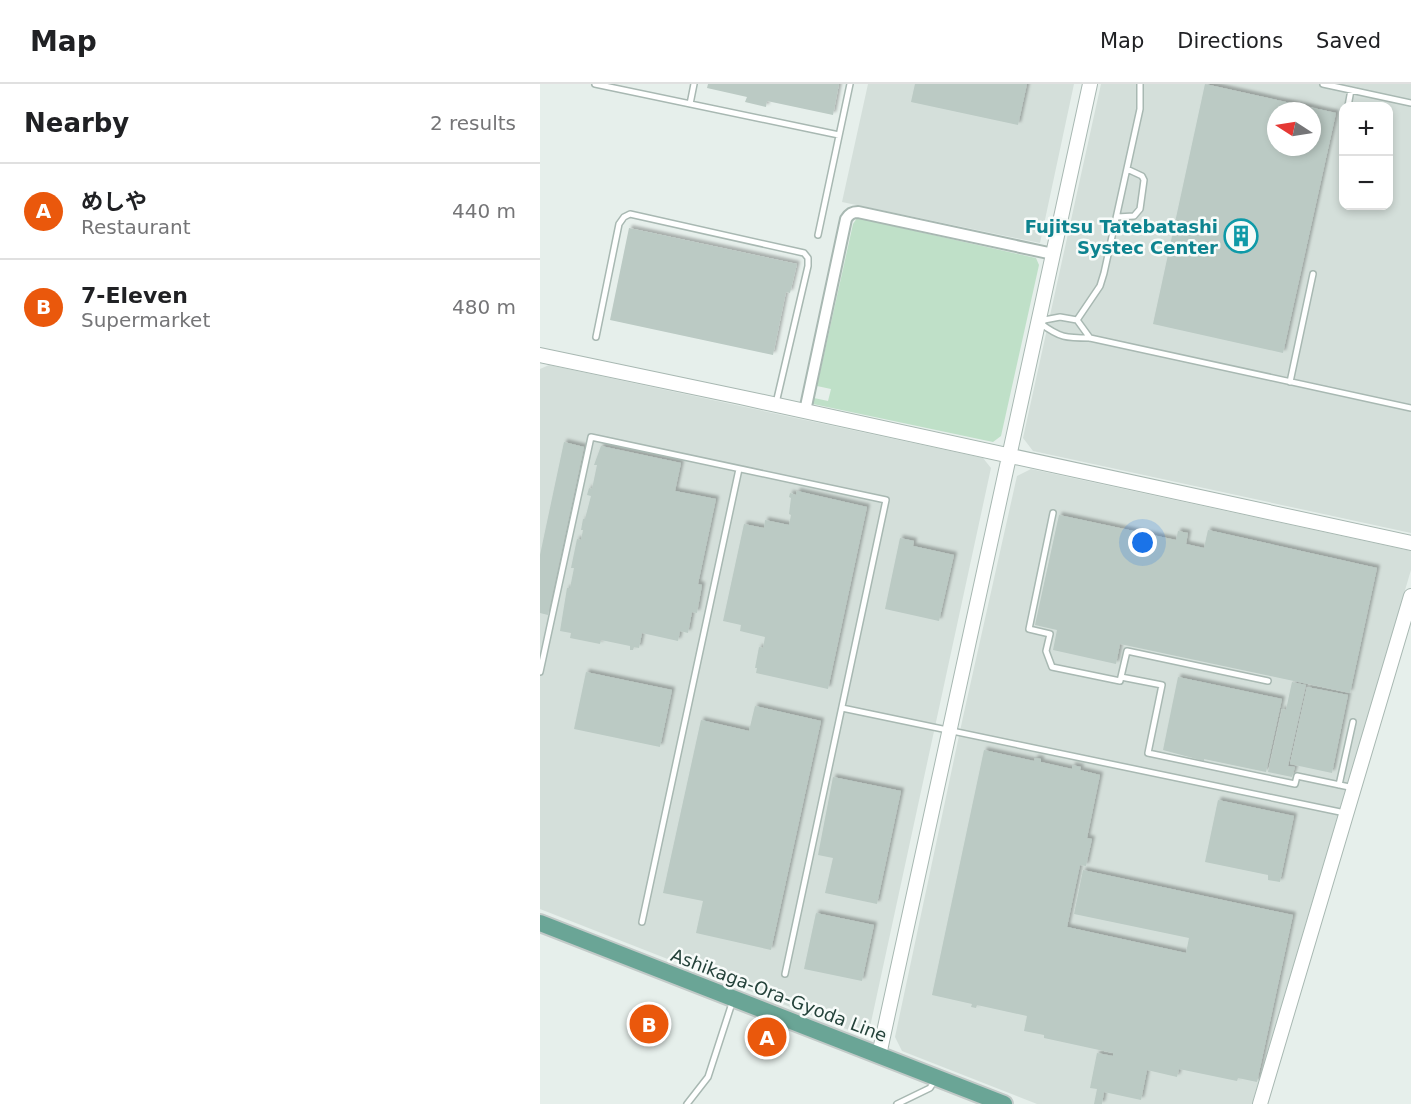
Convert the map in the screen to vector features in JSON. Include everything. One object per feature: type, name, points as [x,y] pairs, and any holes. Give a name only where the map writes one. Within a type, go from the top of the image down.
[{"type":"main road","name":"Ashikaga-Ora-Gyoda Line","points":[[540,923],[1004,1104]]},
{"type":"street","points":[[879,1055],[1090,84]]},
{"type":"street","points":[[805,411],[846,219],[849,215],[858,212],[1053,254]]},
{"type":"street","points":[[540,355],[1411,543]]},
{"type":"street","points":[[1260,1104],[1354,788],[1407,621],[1411,596]]},
{"type":"lane","points":[[595,84],[839,135]]},
{"type":"lane","points":[[690,104],[694,84]]},
{"type":"lane","points":[[818,236],[850,84]]},
{"type":"lane","points":[[1077,320],[1100,286],[1140,109],[1140,84]]},
{"type":"lane","points":[[1323,84],[1411,103]]},
{"type":"lane","points":[[1349,102],[1352,90]]},
{"type":"lane","points":[[1117,217],[1134,216],[1140,209],[1144,180],[1142,176],[1127,169]]},
{"type":"lane","points":[[596,337],[619,224],[624,217],[630,214],[804,253],[808,258],[808,266],[775,404]]},
{"type":"lane","points":[[1290,382],[1313,274]]},
{"type":"lane","points":[[1038,322],[1060,317],[1077,320],[1090,338]]},
{"type":"lane","points":[[1038,322],[1057,335],[1090,338],[1411,408]]},
{"type":"lane","points":[[540,672],[591,437],[886,500],[784,974]]},
{"type":"lane","points":[[642,922],[739,468]]},
{"type":"lane","points":[[1053,513],[1029,629],[1050,634],[1046,651],[1052,667],[1120,681],[1127,651],[1268,681]]},
{"type":"lane","points":[[1121,677],[1162,685],[1148,753],[1295,784],[1297,776],[1354,788]]},
{"type":"lane","points":[[842,708],[1347,813]]},
{"type":"lane","points":[[1340,785],[1353,722]]},
{"type":"lane","points":[[687,1104],[708,1077],[733,999]]},
{"type":"lane","points":[[897,1104],[930,1088],[937,1078]]},
{"type":"shaded area","points":[[868,84],[1074,84],[1040,243],[842,202]]},
{"type":"shaded area","points":[[1101,84],[1411,84],[1411,533],[1033,451],[1023,438]]},
{"type":"shaded area","points":[[549,365],[983,458],[991,468],[870,1027],[859,1034],[540,909],[540,369]]},
{"type":"shaded area","points":[[1031,469],[1411,551],[1411,570],[1252,1104],[1037,1104],[902,1051],[895,1037],[1017,476]]},
{"type":"green space","points":[[857,218],[1036,258],[1039,265],[1001,436],[993,442],[813,404],[814,398],[828,401],[831,389],[817,386],[853,224]]},
{"type":"building","points":[[708,84],[839,84],[833,115],[767,101],[766,107],[745,102],[747,97],[707,88]]},
{"type":"building","points":[[915,84],[1027,84],[1018,125],[911,102]]},
{"type":"building","name":"Fujitsu Tatebatashi Systec Center","points":[[1205,84],[1286,102],[1267,102],[1267,156],[1321,156],[1321,110],[1336,113],[1283,353],[1153,324]]},
{"type":"building","points":[[629,228],[797,264],[790,293],[786,292],[773,355],[610,320]]},
{"type":"building","points":[[564,442],[584,447],[548,615],[540,613],[540,555]]},
{"type":"building","points":[[601,446],[681,463],[675,491],[716,499],[698,584],[702,585],[697,613],[692,612],[688,633],[680,631],[678,641],[642,633],[639,648],[634,647],[630,650],[630,646],[601,640],[600,644],[570,638],[571,633],[560,631],[567,588],[570,588],[574,568],[571,568],[577,539],[581,540],[583,519],[585,519],[591,496],[587,495],[589,488],[592,489],[597,465],[594,465]]},
{"type":"building","points":[[797,491],[867,507],[828,689],[756,673],[759,647],[763,648],[765,637],[740,631],[741,625],[723,621],[744,524],[764,528],[765,520],[789,525],[791,498],[789,497],[790,493],[796,495]]},
{"type":"building","points":[[1059,515],[1176,540],[1178,531],[1188,533],[1186,544],[1204,548],[1208,530],[1377,568],[1350,693],[1120,644],[1116,664],[1053,650],[1057,630],[1035,625]]},
{"type":"building","points":[[900,538],[914,541],[913,546],[954,555],[939,621],[885,609]]},
{"type":"building","points":[[586,672],[672,690],[660,747],[574,729]]},
{"type":"building","points":[[1178,677],[1282,699],[1266,772],[1204,759],[1204,761],[1163,750]]},
{"type":"building","points":[[1292,682],[1306,685],[1288,766],[1295,767],[1292,777],[1268,772],[1282,709],[1286,710]]},
{"type":"building","points":[[1307,687],[1348,695],[1332,773],[1290,764]]},
{"type":"building","points":[[755,706],[821,721],[771,950],[696,933],[703,901],[663,893],[701,720],[749,731]]},
{"type":"building","points":[[984,750],[1034,761],[1035,758],[1041,759],[1041,762],[1072,769],[1072,765],[1081,767],[1080,770],[1100,775],[1087,838],[1092,839],[1086,866],[1080,865],[1067,927],[1186,953],[1189,938],[1074,914],[1083,870],[1293,915],[1257,1082],[1238,1078],[1237,1081],[1179,1069],[1177,1077],[1147,1070],[1141,1100],[1104,1092],[1102,1104],[1094,1104],[1097,1089],[1090,1088],[1097,1053],[1113,1056],[1113,1053],[1044,1038],[1044,1035],[1024,1031],[1027,1016],[977,1005],[976,1008],[971,1007],[972,1004],[932,995]]},
{"type":"building","points":[[833,777],[901,791],[877,904],[825,893],[833,858],[818,855]]},
{"type":"building","points":[[1218,800],[1294,816],[1280,882],[1268,880],[1268,875],[1205,862]]},
{"type":"building","points":[[816,913],[874,925],[862,981],[804,969]]},
{"type":"building","points":[[642,1014],[667,1023],[662,1038],[637,1028]]},
{"type":"building","points":[[762,1026],[780,1033],[773,1049],[756,1041]]},
{"type":"place","name":"Fujitsu Tatebatashi Systec Center","points":[[1241,236]]},
{"type":"place","name":"7-Eleven","points":[[649,1024]]},
{"type":"place","name":"めしや","points":[[767,1037]]}]
